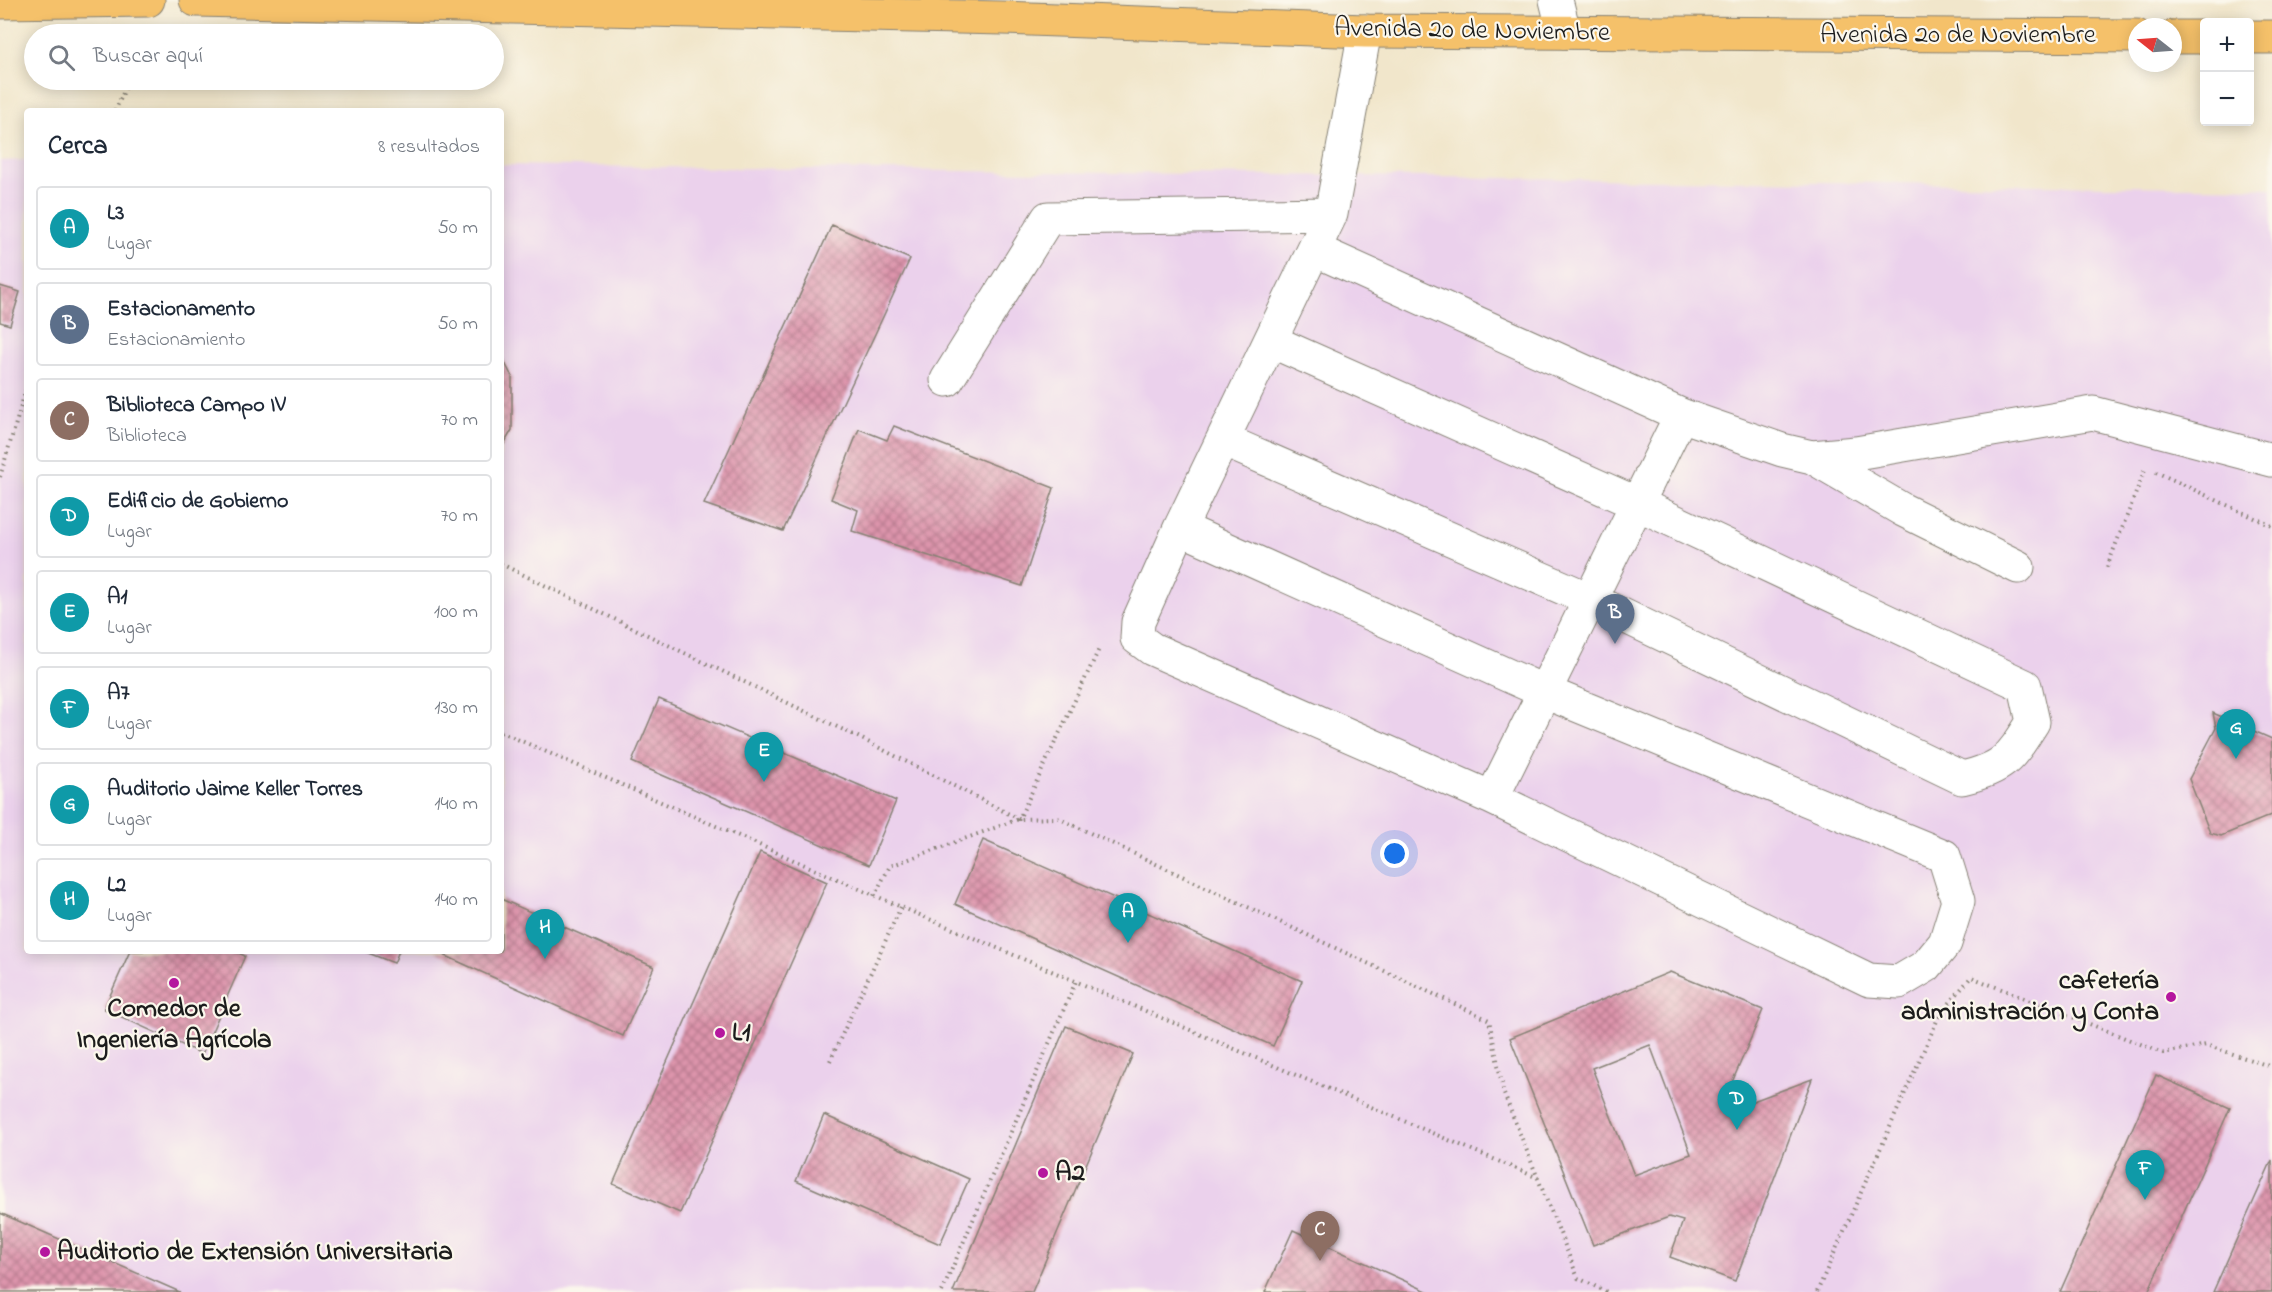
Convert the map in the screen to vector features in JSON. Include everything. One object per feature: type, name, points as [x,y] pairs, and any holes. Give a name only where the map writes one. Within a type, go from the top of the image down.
[{"type":"main road","points":[[0,2],[148,0]]},
{"type":"main road","name":"Avenida 20 de Noviembre","points":[[196,0],[1005,9],[1365,31],[2128,36]]},
{"type":"main road","points":[[2182,37],[2200,37]]},
{"type":"main road","points":[[2254,37],[2272,37]]},
{"type":"lane","points":[[1556,0],[1564,32]]},
{"type":"lane","points":[[1180,528],[1545,692],[1944,856],[1958,901],[1945,943],[1926,966],[1899,982],[1869,980],[1492,798],[1152,649],[1137,638],[1138,622],[1180,528],[1331,214],[1365,31]]},
{"type":"lane","points":[[947,380],[1048,218],[1331,214]]},
{"type":"lane","points":[[1315,250],[1681,415],[1782,450],[1812,457],[1903,510],[2018,567]]},
{"type":"lane","points":[[1223,440],[1591,600],[1962,778],[1989,772],[2011,757],[2033,722],[2025,686],[1638,504],[1271,341]]},
{"type":"lane","points":[[1812,457],[1856,453],[2093,413],[2272,460]]},
{"type":"lane","points":[[1492,798],[1681,415]]},
{"type":"path","points":[[116,108],[124,90]]},
{"type":"path","points":[[0,477],[24,396]]},
{"type":"path","points":[[2107,567],[2146,467],[2272,526]]},
{"type":"path","points":[[504,565],[845,730],[1019,819]]},
{"type":"path","points":[[1019,819],[1100,646]]},
{"type":"path","points":[[504,733],[874,896],[1538,1178]]},
{"type":"path","points":[[874,896],[890,866],[1019,819],[1058,818],[1489,1020],[1504,1095],[1578,1278],[1607,1292]]},
{"type":"path","points":[[830,1061],[901,907]]},
{"type":"path","points":[[1817,1292],[1939,1016],[1971,977],[2163,1053],[2206,1045],[2272,1067]]},
{"type":"path","points":[[942,1292],[1076,981]]},
{"type":"shaded area","points":[[24,160],[24,954],[504,954],[504,165],[2272,188],[2272,1292],[0,1292],[0,161]]},
{"type":"building","points":[[832,225],[910,259],[783,531],[704,504]]},
{"type":"building","points":[[0,286],[20,292],[10,325],[0,322]]},
{"type":"building","points":[[504,361],[512,377],[512,430],[504,444]]},
{"type":"building","points":[[894,426],[1054,488],[1022,586],[852,531],[858,510],[831,499],[859,429],[887,440]]},
{"type":"building","points":[[659,699],[896,801],[869,865],[632,762]]},
{"type":"building","points":[[2213,713],[2272,739],[2272,815],[2221,836],[2210,833],[2189,779],[2216,728]]},
{"type":"building","points":[[983,840],[1302,981],[1273,1046],[955,904]]},
{"type":"building","name":"L1","points":[[760,852],[827,882],[680,1213],[613,1184]]},
{"type":"building","points":[[504,900],[654,967],[623,1036],[442,954],[504,954]]},
{"type":"building","name":"Comedor de Ingeniería Agrícola","points":[[129,954],[241,954],[245,956],[202,1054],[104,1009]]},
{"type":"building","points":[[371,954],[398,954],[394,963]]},
{"type":"building","points":[[1670,972],[1763,1010],[1724,1101],[1740,1106],[1812,1079],[1735,1281],[1670,1257],[1683,1221],[1669,1217],[1593,1245],[1510,1038]],"holes":[[[1650,1045],[1691,1154],[1634,1175],[1592,1068]]]},
{"type":"building","name":"A2","points":[[1066,1026],[1133,1054],[1032,1292],[953,1292]]},
{"type":"building","points":[[2156,1075],[2230,1108],[2148,1292],[2060,1292]]},
{"type":"building","points":[[824,1115],[969,1179],[940,1244],[796,1181]]},
{"type":"building","points":[[2272,1160],[2272,1292],[2213,1292]]},
{"type":"building","name":"Auditorio de Extensión Universitaria","points":[[0,1213],[180,1292],[0,1292]]},
{"type":"building","points":[[1293,1230],[1429,1292],[1265,1292]]},
{"type":"place","name":"Estacionamento","points":[[1615,644]]},
{"type":"place","name":"Auditorio Jaime Keller Torres","points":[[2236,759]]},
{"type":"place","name":"A1","points":[[764,782]]},
{"type":"place","name":"L3","points":[[1128,943]]},
{"type":"place","name":"L2","points":[[545,959]]},
{"type":"place","name":"Comedor de Ingeniería Agrícola","points":[[174,983]]},
{"type":"place","name":"cafetería administración y Conta","points":[[2171,997]]},
{"type":"place","name":"L1","points":[[720,1033]]},
{"type":"place","name":"Edificio de Gobierno","points":[[1737,1130]]},
{"type":"place","name":"A2","points":[[1043,1173]]},
{"type":"place","name":"A7","points":[[2145,1200]]},
{"type":"place","name":"Auditorio de Extensión Universitaria","points":[[45,1252]]},
{"type":"place","name":"Biblioteca Campo IV","points":[[1320,1261]]}]
